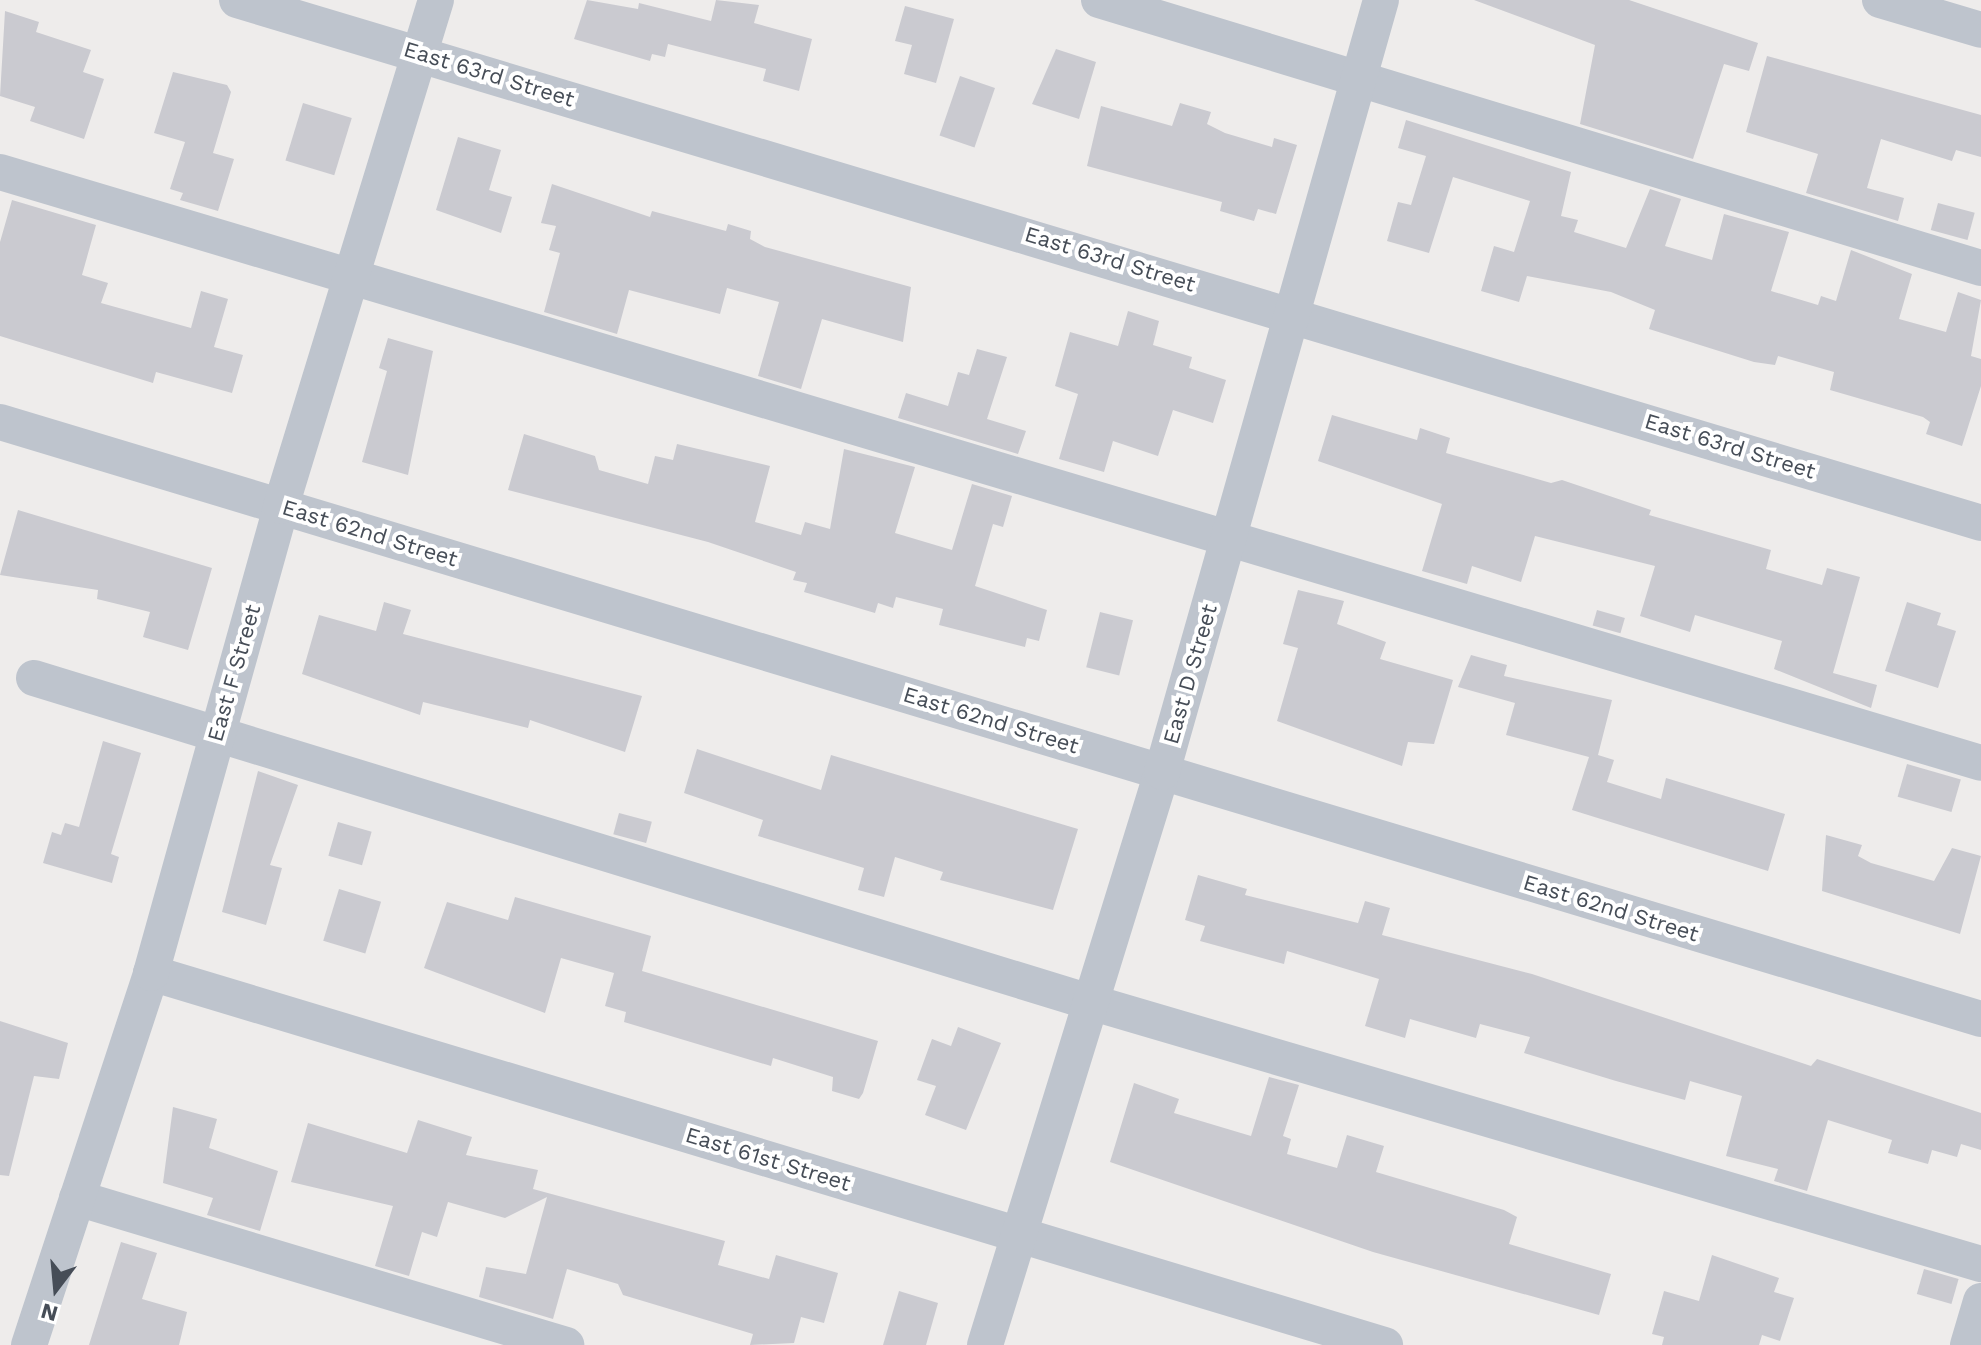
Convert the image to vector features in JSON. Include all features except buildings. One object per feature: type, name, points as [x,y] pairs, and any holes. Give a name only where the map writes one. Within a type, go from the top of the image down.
[{"type":"street","name":"East 63rd Street","points":[[237,0],[1292,313],[1981,523]]},
{"type":"street","name":"East F Street","points":[[29,1345],[151,973],[281,506],[436,0]]},
{"type":"street","points":[[1099,0],[1981,268]]},
{"type":"street","name":"East D Street","points":[[985,1345],[1162,772],[1381,0]]},
{"type":"street","points":[[1880,0],[1981,30]]},
{"type":"street","points":[[0,172],[1229,535],[1981,763]]},
{"type":"street","name":"East 62nd Street","points":[[0,422],[1981,1019]]},
{"type":"street","points":[[34,678],[1090,1002],[1981,1264]]},
{"type":"street","name":"East 61st Street","points":[[151,973],[1385,1345]]},
{"type":"street","points":[[77,1198],[566,1345]]},
{"type":"street","points":[[1968,1345],[1981,1301]]}]
